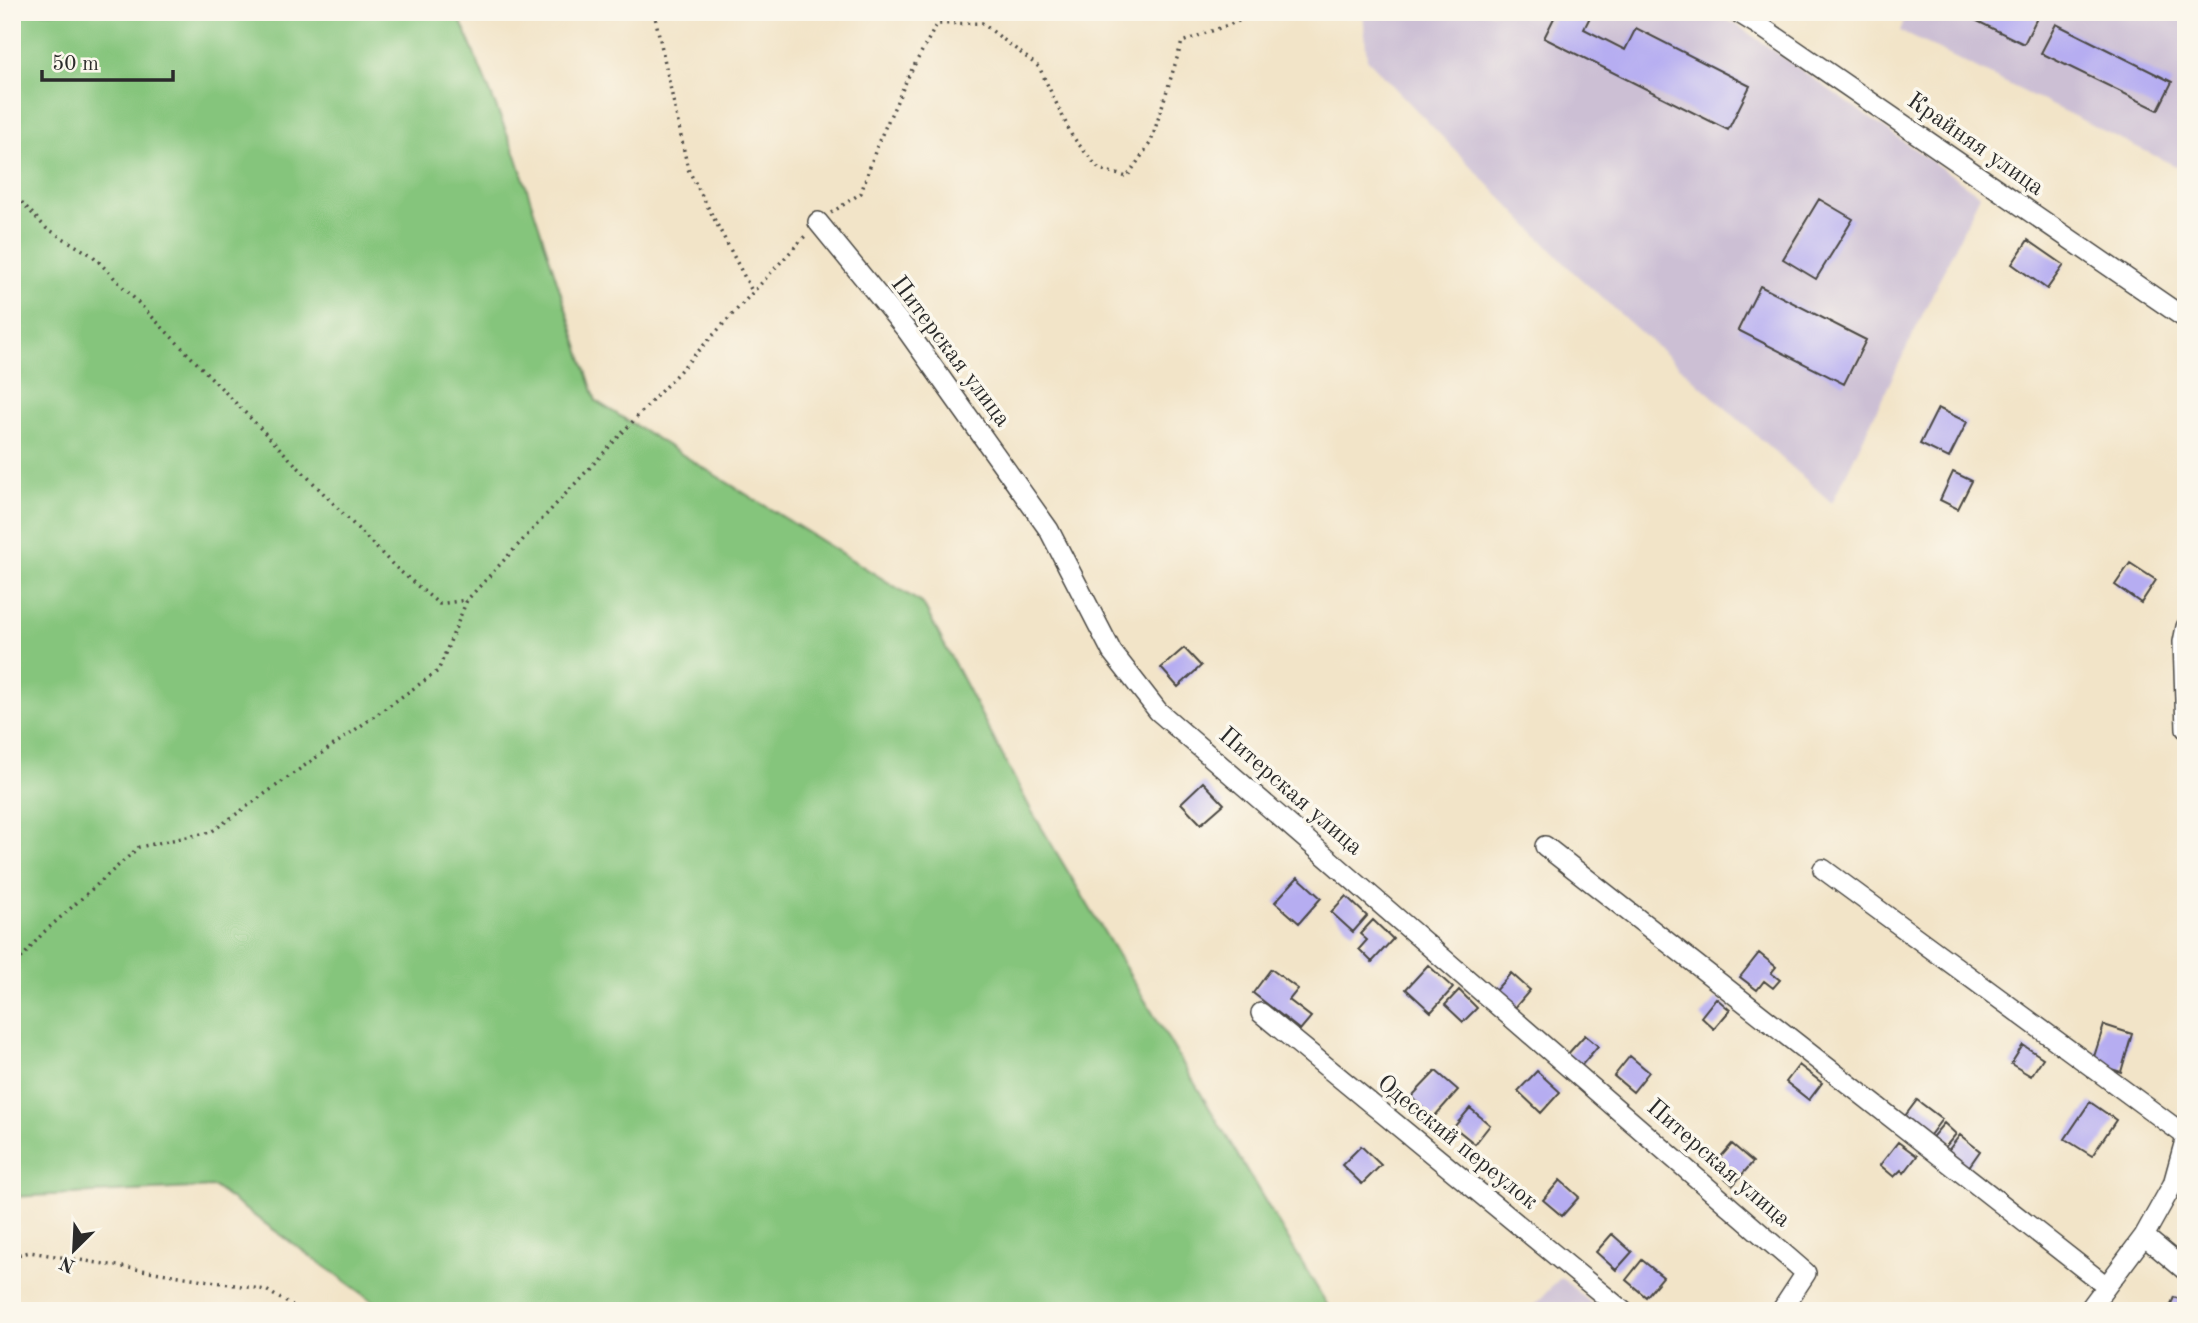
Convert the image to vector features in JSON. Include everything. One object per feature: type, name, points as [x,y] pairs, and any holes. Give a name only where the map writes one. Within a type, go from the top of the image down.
[{"type":"street","name":"Крайняя улица","points":[[1737,12],[2186,319]]},
{"type":"street","name":"Питерская улица","points":[[818,222],[908,332],[1049,530],[1112,652],[1158,711],[1806,1273],[1782,1311]]},
{"type":"street","points":[[2186,627],[2183,642],[2186,729]]},
{"type":"street","points":[[1545,846],[2106,1286]]},
{"type":"street","points":[[1823,869],[2186,1136],[2173,1184],[2144,1236],[2088,1311]]},
{"type":"street","name":"Одесский переулок","points":[[1261,1013],[1623,1311]]},
{"type":"street","points":[[2144,1236],[2186,1271]]},
{"type":"path","points":[[654,12],[688,169],[753,293]]},
{"type":"path","points":[[12,969],[43,933],[139,847],[211,832],[438,671],[467,600],[818,222],[861,194],[878,143],[899,96],[937,24],[982,23],[1039,67],[1072,136],[1099,169],[1127,177],[1151,142],[1182,42],[1263,12]]},
{"type":"path","points":[[12,192],[46,228],[93,256],[394,566],[439,604],[467,600]]},
{"type":"path","points":[[12,1256],[30,1252],[266,1290],[301,1311]]},
{"type":"shaded area","points":[[1363,12],[1711,12],[1737,25],[1980,195],[1832,503],[1572,271],[1367,59]]},
{"type":"shaded area","points":[[1907,12],[2186,12],[2186,171],[1900,31]]},
{"type":"shaded area","points":[[1561,1277],[1600,1311],[1529,1311]]},
{"type":"green space","points":[[12,12],[457,12],[516,155],[596,401],[923,604],[1031,810],[1331,1311],[387,1311],[214,1187],[12,1197]]},
{"type":"building","points":[[1557,12],[1592,13],[1584,29],[1625,50],[1636,28],[1750,86],[1728,130],[1544,38]]},
{"type":"building","points":[[1974,12],[2031,12],[2038,16],[2024,44],[1971,18]]},
{"type":"building","points":[[2056,24],[2172,82],[2158,110],[2041,53]]},
{"type":"building","points":[[1819,199],[1853,219],[1816,279],[1783,259]]},
{"type":"building","points":[[2028,240],[2064,265],[2047,289],[2012,264]]},
{"type":"building","points":[[1760,286],[1866,340],[1844,384],[1738,330]]},
{"type":"building","points":[[1938,408],[1967,422],[1949,458],[1920,444]]},
{"type":"building","points":[[1953,472],[1972,481],[1958,509],[1940,500]]},
{"type":"building","points":[[2130,563],[2156,580],[2141,603],[2115,585]]},
{"type":"building","points":[[1184,648],[1201,666],[1178,687],[1161,668]]},
{"type":"building","points":[[1203,782],[1224,804],[1201,824],[1181,803]]},
{"type":"building","points":[[1298,877],[1321,898],[1299,923],[1275,902]]},
{"type":"building","points":[[1346,896],[1367,916],[1353,932],[1331,912]]},
{"type":"building","points":[[1373,920],[1393,939],[1372,962],[1359,949],[1367,940],[1360,934]]},
{"type":"building","points":[[1759,953],[1776,967],[1771,973],[1780,980],[1773,988],[1764,981],[1757,990],[1740,977]]},
{"type":"building","points":[[1428,965],[1453,988],[1431,1012],[1406,989]]},
{"type":"building","points":[[1271,969],[1298,989],[1289,1000],[1311,1017],[1300,1030],[1253,993]]},
{"type":"building","points":[[1511,973],[1530,990],[1513,1010],[1493,993]]},
{"type":"building","points":[[1459,990],[1477,1008],[1463,1022],[1445,1005]]},
{"type":"building","points":[[1716,998],[1730,1010],[1714,1029],[1701,1017]]},
{"type":"building","points":[[2104,1025],[2132,1034],[2121,1072],[2092,1063]]},
{"type":"building","points":[[1585,1035],[1598,1046],[1580,1067],[1566,1056]]},
{"type":"building","points":[[2023,1045],[2043,1058],[2031,1076],[2011,1064]]},
{"type":"building","points":[[1630,1056],[1649,1072],[1633,1092],[1614,1076]]},
{"type":"building","points":[[1799,1065],[1822,1083],[1809,1100],[1786,1082]]},
{"type":"building","points":[[1436,1071],[1458,1090],[1433,1118],[1411,1097]]},
{"type":"building","points":[[1537,1071],[1560,1092],[1541,1113],[1518,1091]]},
{"type":"building","points":[[1917,1100],[1942,1119],[1927,1139],[1902,1120]]},
{"type":"building","points":[[2090,1102],[2116,1120],[2092,1156],[2065,1139]]},
{"type":"building","points":[[1470,1108],[1490,1125],[1475,1144],[1454,1127]]},
{"type":"building","points":[[1944,1123],[1956,1134],[1941,1152],[1928,1142]]},
{"type":"building","points":[[1960,1135],[1980,1151],[1968,1168],[1947,1152]]},
{"type":"building","points":[[1898,1142],[1917,1156],[1904,1173],[1901,1170],[1894,1177],[1880,1165]]},
{"type":"building","points":[[1732,1144],[1753,1162],[1733,1185],[1712,1167]]},
{"type":"building","points":[[1361,1146],[1381,1165],[1362,1184],[1342,1165]]},
{"type":"building","points":[[1560,1180],[1579,1197],[1562,1216],[1543,1200]]},
{"type":"building","points":[[1612,1234],[1632,1252],[1616,1270],[1596,1252]]},
{"type":"building","points":[[1642,1260],[1663,1277],[1646,1297],[1626,1280]]},
{"type":"building","points":[[2174,1297],[2186,1302],[2186,1311],[2168,1311]]}]
